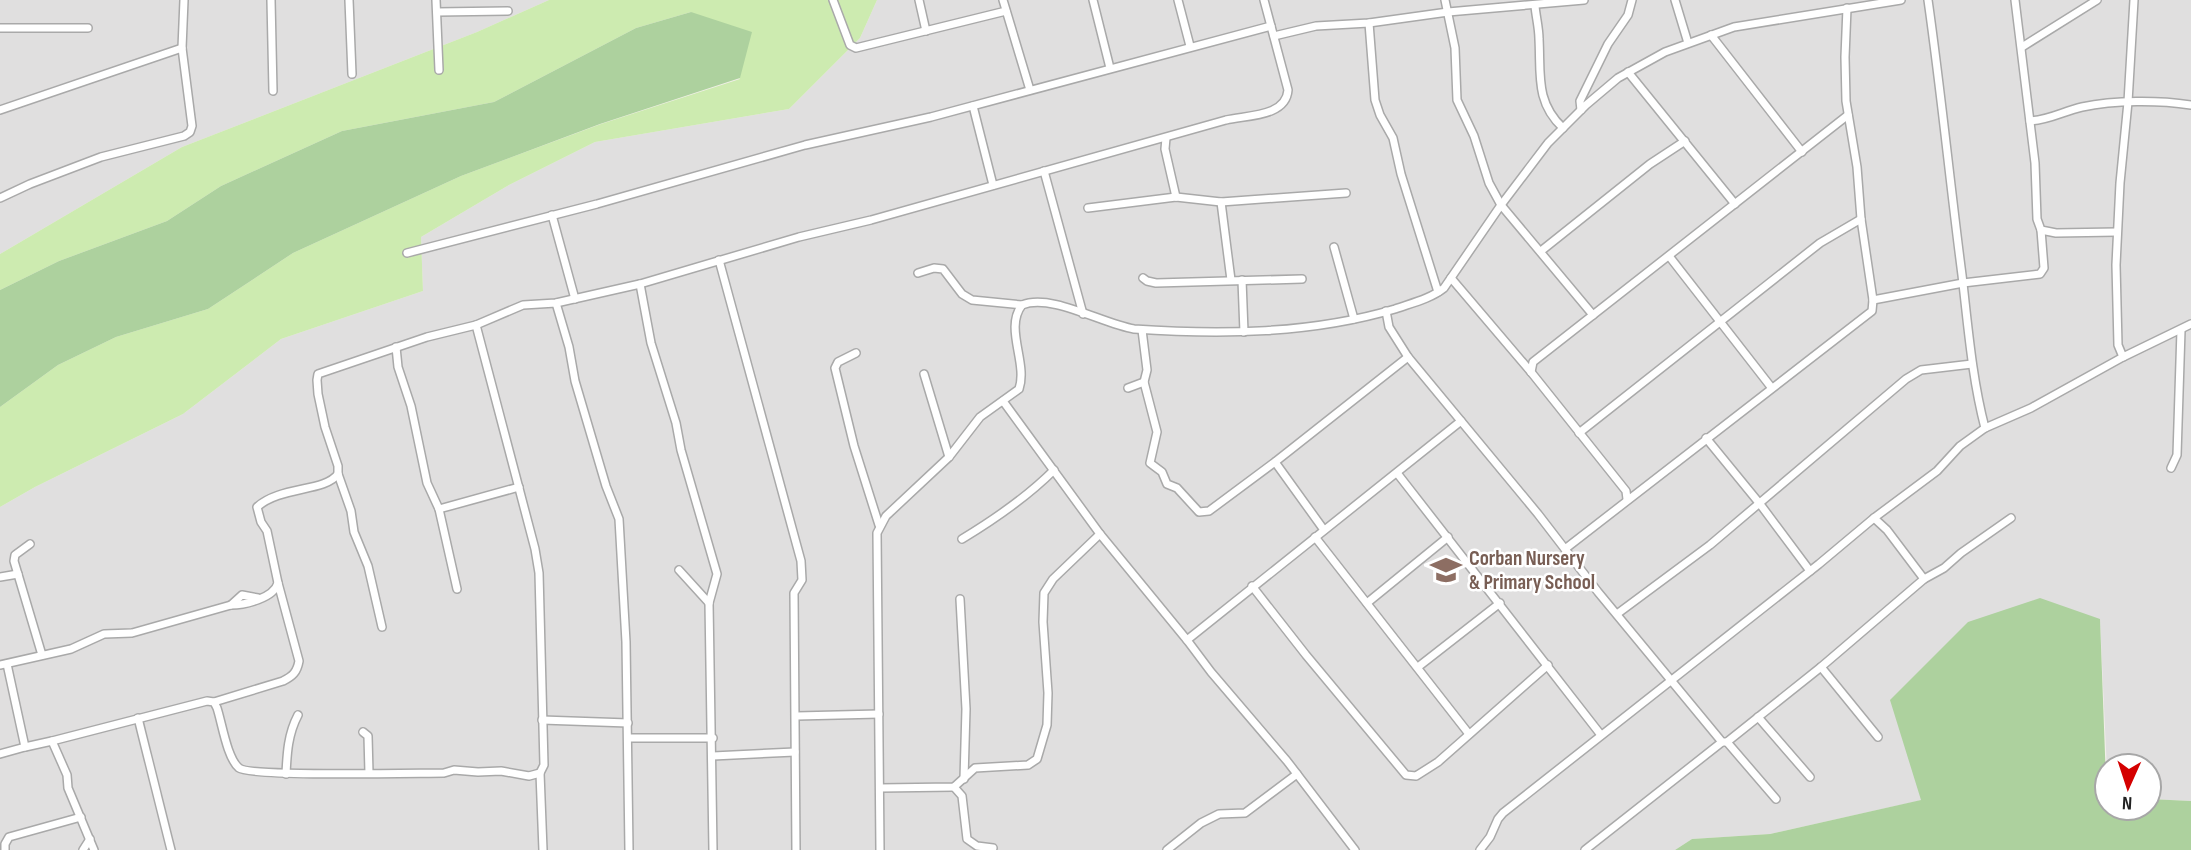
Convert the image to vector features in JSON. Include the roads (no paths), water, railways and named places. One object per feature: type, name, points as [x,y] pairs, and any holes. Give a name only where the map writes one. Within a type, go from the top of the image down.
[{"type":"street","points":[[0,198],[101,157],[184,136],[190,132],[192,126],[182,48],[184,0]]},
{"type":"street","points":[[271,0],[273,91]]},
{"type":"street","points":[[349,0],[352,74]]},
{"type":"street","points":[[436,0],[439,70]]},
{"type":"street","points":[[833,0],[850,46],[853,47],[1006,11]]},
{"type":"street","points":[[919,0],[926,31]]},
{"type":"street","points":[[1003,0],[1030,90]]},
{"type":"street","points":[[1093,0],[1110,68]]},
{"type":"street","points":[[1178,0],[1190,46]]},
{"type":"street","points":[[382,627],[368,566],[354,532],[351,512],[325,427],[318,394],[318,374],[427,337],[476,326],[523,305],[556,303],[640,284],[799,237],[871,220],[1226,120],[1263,113],[1283,104],[1288,90],[1264,0]]},
{"type":"street","points":[[1446,0],[1455,48],[1457,100],[1474,136],[1489,183],[1501,205],[1593,315]]},
{"type":"street","points":[[1274,36],[1316,26],[1369,23],[1448,12],[1584,0]]},
{"type":"street","points":[[1581,110],[1580,102],[1608,44],[1628,15],[1632,0]]},
{"type":"street","points":[[1675,0],[1688,43]]},
{"type":"street","points":[[918,273],[934,268],[943,269],[962,294],[972,300],[1021,305],[1035,302],[1049,304],[1116,326],[1142,330],[1244,332],[1319,326],[1386,311],[1417,302],[1438,292],[1451,278],[1548,143],[1601,91],[1628,72],[1665,52],[1712,35],[1769,20],[1901,0]]},
{"type":"street","points":[[1928,0],[1972,363],[1985,428]]},
{"type":"street","points":[[1873,300],[1963,283],[2040,274],[2044,268],[2015,0]]},
{"type":"street","points":[[2022,47],[2096,0]]},
{"type":"street","points":[[2123,357],[2118,345],[2117,331],[2117,232],[2134,0]]},
{"type":"street","points":[[1535,6],[1541,85],[1546,107],[1563,128]]},
{"type":"street","points":[[1565,549],[1771,387],[1869,314],[1873,300],[1845,78],[1847,8]]},
{"type":"street","points":[[437,12],[508,11]]},
{"type":"street","points":[[1369,23],[1375,100],[1393,138],[1438,292]]},
{"type":"street","points":[[407,253],[725,169],[805,145],[973,106],[1271,26]]},
{"type":"street","points":[[0,28],[89,28]]},
{"type":"street","points":[[1712,35],[1802,152]]},
{"type":"street","points":[[0,110],[182,48]]},
{"type":"street","points":[[1628,72],[1735,204]]},
{"type":"street","points":[[2030,121],[2052,118],[2080,107],[2113,102],[2191,105]]},
{"type":"street","points":[[973,106],[993,185]]},
{"type":"street","points":[[1531,372],[1534,362],[1848,115]]},
{"type":"street","points":[[1166,138],[1165,149],[1176,197]]},
{"type":"street","points":[[1541,251],[1650,164],[1685,141]]},
{"type":"street","points":[[1044,171],[1083,314]]},
{"type":"street","points":[[1088,208],[1176,197],[1222,202],[1346,193]]},
{"type":"street","points":[[1222,202],[1231,280]]},
{"type":"street","points":[[552,215],[575,299]]},
{"type":"street","points":[[1579,433],[1821,243],[1861,219]]},
{"type":"street","points":[[2041,230],[2056,233],[2117,232]]},
{"type":"street","points":[[1334,247],[1354,319]]},
{"type":"street","points":[[1669,256],[1771,387]]},
{"type":"street","points":[[719,260],[801,561],[802,580],[794,593],[796,850]]},
{"type":"street","points":[[1143,278],[1147,282],[1156,283],[1302,279]]},
{"type":"street","points":[[1451,278],[1531,372],[1626,491],[1627,499]]},
{"type":"street","points":[[1242,280],[1244,332]]},
{"type":"street","points":[[640,284],[650,343],[676,424],[717,575],[709,603],[713,850]]},
{"type":"street","points":[[556,303],[571,355],[575,381],[606,486],[619,519],[629,738],[629,850]]},
{"type":"street","points":[[880,850],[879,525],[949,457],[980,417],[1019,389],[1021,381],[1016,316],[1021,305]]},
{"type":"street","points":[[1386,311],[1389,327],[1408,357],[1670,680],[1776,799]]},
{"type":"street","points":[[1480,850],[1503,813],[1937,471],[1960,446],[1998,420],[2031,408],[2123,357],[2191,324]]},
{"type":"street","points":[[476,326],[539,573],[544,765],[540,773],[543,850]]},
{"type":"street","points":[[1142,330],[1147,370],[1144,382],[1157,432],[1150,463],[1162,472],[1167,484],[1177,488],[1199,512],[1209,511],[1408,357]]},
{"type":"street","points":[[2171,468],[2177,455],[2180,330]]},
{"type":"street","points":[[396,347],[398,367],[411,406],[427,483],[439,509],[457,589]]},
{"type":"street","points":[[856,353],[838,362],[835,368],[854,446],[879,525]]},
{"type":"street","points":[[1617,614],[1710,545],[1906,379],[1921,370],[1972,363]]},
{"type":"street","points":[[924,374],[949,457]]},
{"type":"street","points":[[1128,388],[1144,382]]},
{"type":"street","points":[[1003,401],[1100,534],[1297,774],[1355,850]]},
{"type":"street","points":[[1187,640],[1461,421]]},
{"type":"street","points":[[1706,438],[1760,503],[1810,571]]},
{"type":"street","points":[[1275,462],[1324,530]]},
{"type":"street","points":[[962,539],[1001,515],[1054,470]]},
{"type":"street","points":[[1397,473],[1601,735]]},
{"type":"street","points":[[0,754],[207,701],[214,702],[292,677],[299,661],[267,531],[257,507],[290,490],[325,484],[338,474]]},
{"type":"street","points":[[439,509],[519,487]]},
{"type":"street","points":[[1874,518],[1887,530],[1924,579]]},
{"type":"street","points":[[1585,850],[1821,667],[1924,579],[1944,568],[1961,552],[2011,518]]},
{"type":"street","points":[[880,788],[954,787],[975,768],[1028,765],[1037,758],[1046,724],[1048,693],[1044,593],[1054,579],[1100,534]]},
{"type":"street","points":[[1315,537],[1469,734]]},
{"type":"street","points":[[1367,603],[1448,537]]},
{"type":"street","points":[[30,544],[15,555],[42,655]]},
{"type":"street","points":[[679,570],[709,603]]},
{"type":"street","points":[[0,577],[18,573]]},
{"type":"street","points":[[25,747],[3,664],[71,649],[104,634],[132,633],[231,605],[246,604],[276,589],[278,583]]},
{"type":"street","points":[[1252,586],[1406,775],[1416,776],[1438,762],[1548,664]]},
{"type":"street","points":[[960,599],[966,709],[964,779]]},
{"type":"street","points":[[1418,667],[1500,603]]},
{"type":"street","points":[[1821,667],[1878,737]]},
{"type":"street","points":[[214,702],[225,730],[228,747],[239,768],[247,772],[444,773],[454,770],[501,771],[529,776],[540,773]]},
{"type":"street","points":[[797,716],[879,714]]},
{"type":"street","points":[[286,774],[292,726],[298,715]]},
{"type":"street","points":[[1758,717],[1810,777]]},
{"type":"street","points":[[138,718],[171,850]]},
{"type":"street","points":[[542,720],[628,723]]},
{"type":"street","points":[[363,732],[368,736],[369,773]]},
{"type":"street","points":[[629,738],[713,738]]},
{"type":"street","points":[[52,741],[94,850]]},
{"type":"street","points":[[713,756],[794,752]]},
{"type":"street","points":[[1167,850],[1201,823],[1219,814],[1245,813],[1297,774]]},
{"type":"street","points":[[954,787],[962,796],[967,839],[977,846],[993,848]]},
{"type":"street","points":[[5,850],[9,837],[81,817]]},
{"type":"street","points":[[83,850],[90,839]]},
{"type":"place","name":"Corban Nursery & Primary School","points":[[1446,570]]}]
